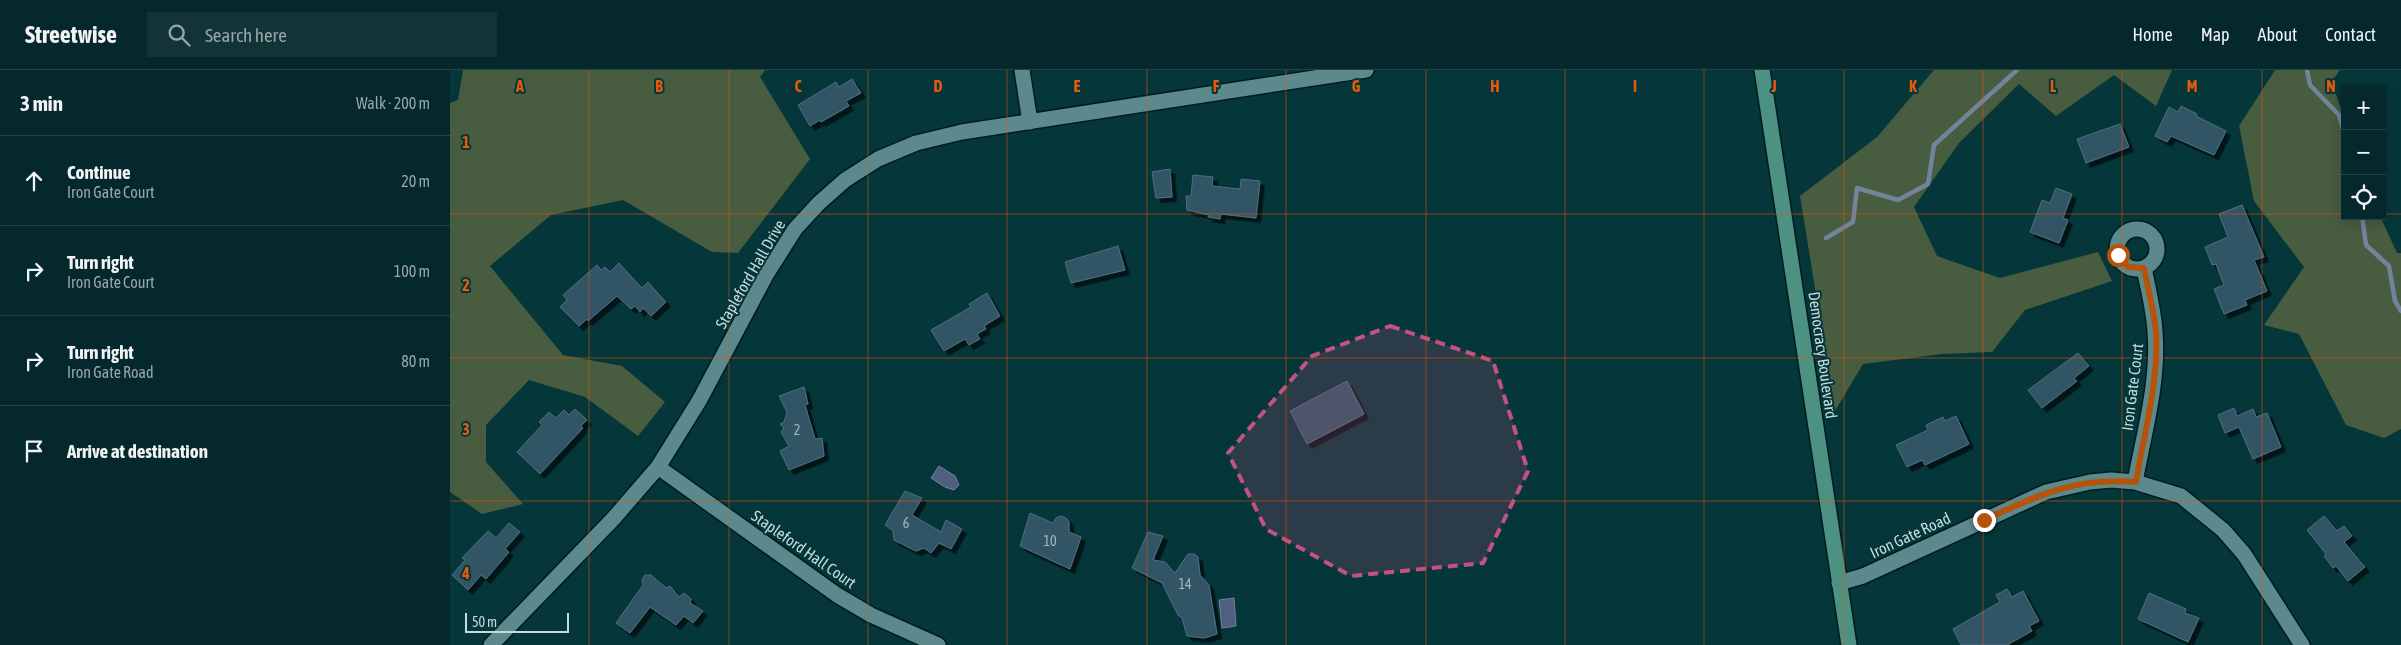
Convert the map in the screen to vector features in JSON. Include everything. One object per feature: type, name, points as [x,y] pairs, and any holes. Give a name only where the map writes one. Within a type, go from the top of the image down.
[{"type":"main road","name":"Democracy Boulevard","points":[[1762,70],[1849,645]]},
{"type":"street","points":[[1022,70],[1030,122]]},
{"type":"street","name":"Stapleford Hall Drive","points":[[491,645],[613,520],[658,466],[699,401],[766,275],[795,229],[818,203],[865,167],[916,143],[962,132],[1366,70]]},
{"type":"street","name":"Iron Gate Court","points":[[2136,482],[2156,356],[2153,314],[2144,268]]},
{"type":"street","name":"Stapleford Hall Court","points":[[658,466],[837,595],[871,615],[938,645]]},
{"type":"street","name":"Iron Gate Road","points":[[1839,583],[1863,576],[2046,492],[2090,482],[2112,480],[2136,482],[2181,496],[2223,530],[2244,554],[2302,645]]},
{"type":"highlighted area","points":[[1390,326],[1493,361],[1528,471],[1483,563],[1351,576],[1266,529],[1228,453],[1312,356]]},
{"type":"green space","points":[[463,70],[765,70],[760,77],[810,159],[738,253],[712,252],[623,200],[551,215],[490,266],[563,355],[622,366],[665,402],[638,436],[585,397],[529,380],[486,425],[486,462],[523,504],[482,514],[450,492],[450,103],[458,100]]},
{"type":"green space","points":[[1934,70],[2172,70],[2156,106],[2114,75],[2056,116],[2019,84],[1959,143],[1914,207],[1937,256],[2000,278],[2098,252],[2112,281],[2025,310],[1992,352],[1942,354],[1863,364],[1835,411],[1800,196],[1877,137]]},
{"type":"green space","points":[[2275,70],[2340,70],[2332,81],[2341,110],[2341,220],[2382,220],[2397,253],[2401,253],[2401,429],[2384,438],[2346,425],[2299,334],[2264,325],[2304,267],[2254,201],[2239,126]]},
{"type":"water","points":[[939,466],[955,476],[959,485],[954,490],[945,487],[931,478]]},
{"type":"water","points":[[1234,598],[1236,626],[1222,628],[1219,600]]},
{"type":"building","points":[[852,79],[861,93],[846,101],[849,106],[810,126],[798,105],[836,82],[839,87]]},
{"type":"building","points":[[2181,106],[2226,131],[2214,155],[2171,136],[2167,142],[2155,136],[2169,107],[2178,112]]},
{"type":"building","points":[[2120,124],[2129,147],[2086,163],[2077,139]]},
{"type":"building","points":[[1170,169],[1172,197],[1156,198],[1152,172]]},
{"type":"building","points":[[1193,175],[1213,177],[1212,186],[1240,189],[1241,179],[1260,181],[1256,218],[1221,214],[1220,219],[1187,210],[1186,196],[1191,196]]},
{"type":"building","points":[[2056,188],[2072,194],[2063,218],[2068,220],[2059,243],[2030,232],[2042,200],[2050,203]]},
{"type":"building","points":[[2242,205],[2264,257],[2254,260],[2267,291],[2245,300],[2247,305],[2224,314],[2214,289],[2224,285],[2216,264],[2212,265],[2205,247],[2228,237],[2219,214]]},
{"type":"building","points":[[1118,246],[1125,270],[1071,283],[1065,262]]},
{"type":"building","points":[[619,263],[642,288],[648,282],[666,302],[651,316],[643,308],[640,312],[635,306],[631,309],[617,296],[588,321],[587,319],[579,326],[560,307],[567,300],[563,295],[597,265],[601,270],[605,267],[610,272]]},
{"type":"building","points":[[987,293],[1000,316],[984,326],[986,329],[977,334],[980,339],[969,345],[965,339],[944,351],[931,330],[971,307],[969,304]]},
{"type":"building","points":[[2078,353],[2089,366],[2074,378],[2077,381],[2042,408],[2028,390]]},
{"type":"building","points":[[1347,381],[1364,414],[1307,444],[1290,411]]},
{"type":"building","points":[[804,387],[808,404],[805,405],[815,439],[822,438],[824,456],[789,470],[780,451],[789,446],[781,432],[784,428],[780,424],[784,422],[787,412],[779,396]]},
{"type":"building","points":[[2234,408],[2237,416],[2253,409],[2256,417],[2267,413],[2281,447],[2253,459],[2239,427],[2225,433],[2218,415]]},
{"type":"building","points":[[575,409],[587,420],[581,426],[583,428],[540,474],[517,452],[542,425],[539,422],[549,412],[556,418],[564,410],[569,415]]},
{"type":"building","points":[[1956,416],[1969,444],[1925,465],[1922,460],[1907,467],[1896,445],[1928,430],[1926,425],[1943,417],[1945,421]]},
{"type":"building","points":[[905,491],[922,498],[912,515],[941,532],[946,520],[962,529],[951,549],[939,543],[931,553],[924,548],[916,551],[894,540],[893,531],[885,525]]},
{"type":"building","points":[[1030,513],[1053,523],[1056,518],[1061,516],[1066,518],[1069,522],[1069,532],[1081,537],[1070,569],[1020,546]]},
{"type":"building","points":[[2324,516],[2337,531],[2344,526],[2352,536],[2344,542],[2365,567],[2348,581],[2336,566],[2333,568],[2324,556],[2326,554],[2307,530]]},
{"type":"building","points":[[509,523],[520,532],[505,549],[509,552],[486,579],[481,575],[468,590],[452,575],[465,560],[462,558],[488,531],[496,538]]},
{"type":"building","points":[[1148,532],[1163,536],[1153,560],[1165,562],[1175,573],[1188,554],[1194,554],[1198,557],[1200,575],[1209,585],[1217,634],[1204,638],[1187,636],[1182,618],[1178,615],[1162,583],[1132,568]]},
{"type":"building","points":[[645,575],[651,575],[666,588],[670,586],[679,597],[684,593],[691,599],[690,603],[703,611],[693,623],[684,616],[676,625],[650,607],[630,633],[616,623],[643,585],[642,580]]},
{"type":"building","points":[[2007,589],[2012,597],[2023,591],[2039,621],[2029,626],[2032,631],[2007,645],[1961,645],[1953,629],[2000,602],[1996,595]]},
{"type":"building","points":[[2149,593],[2186,609],[2185,613],[2199,618],[2188,642],[2138,619]]},
{"type":"waterway","points":[[1826,238],[1853,222],[1857,188],[1898,200],[1928,184],[1934,145],[2017,70]]},
{"type":"waterway","points":[[2307,70],[2310,85],[2339,115],[2344,130]]},
{"type":"waterway","points":[[2363,220],[2366,245],[2389,266],[2395,301],[2401,311]]},
{"type":"route","points":[[1984,520],[2046,492],[2071,485],[2112,480],[2136,482],[2150,402],[2156,356],[2156,332],[2144,268],[2128,267],[2118,255]]}]
